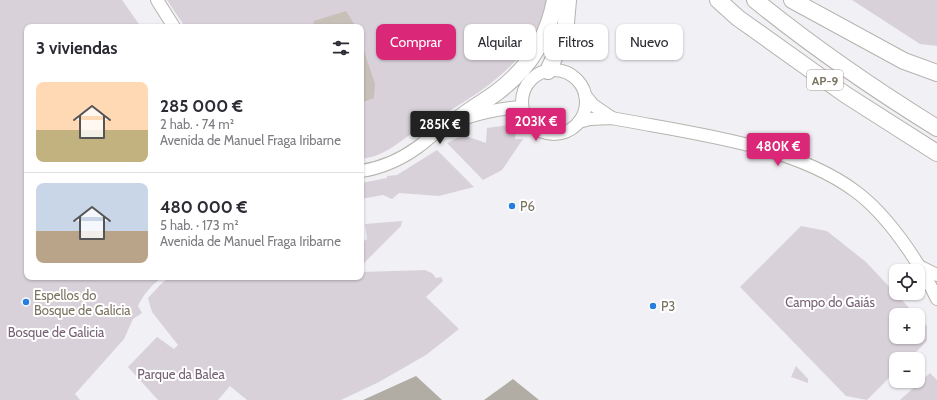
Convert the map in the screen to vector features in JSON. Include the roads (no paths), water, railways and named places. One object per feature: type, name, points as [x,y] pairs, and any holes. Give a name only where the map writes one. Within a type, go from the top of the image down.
[{"type":"highway","points":[[456,121],[468,110],[496,93],[519,73],[544,37],[552,17],[555,0]]},
{"type":"highway","points":[[548,71],[565,34],[568,0]]},
{"type":"highway","name":"AP-9","points":[[718,0],[738,18],[846,96],[937,152]]},
{"type":"highway","name":"AP-9","points":[[755,0],[792,30],[865,83],[937,128]]},
{"type":"highway","points":[[792,0],[904,61],[937,73]]},
{"type":"street","points":[[157,0],[172,24]]},
{"type":"street","points":[[585,95],[584,109],[578,122],[572,128],[562,133],[552,134],[542,132],[532,126],[522,107],[522,97],[525,88],[531,80],[539,74],[548,71],[567,73],[581,86],[585,95],[593,105],[612,118]]},
{"type":"street","points":[[364,170],[390,164],[456,121],[496,109],[522,107]]},
{"type":"street","points":[[578,122],[590,119],[612,118],[753,147],[818,169],[850,187],[870,204],[891,227],[917,264]]},
{"type":"street","points":[[925,269],[937,276]]},
{"type":"street","points":[[925,276],[934,289],[937,299]]},
{"type":"place","name":"P6","points":[[512,206]]},
{"type":"place","name":"Espellos do Bosque de Galicia","points":[[26,302]]},
{"type":"place","name":"P3","points":[[653,306]]},
{"type":"park label","name":"Campo do Gaiás","points":[[830,302]]},
{"type":"park label","name":"Bosque de Galicia","points":[[56,332]]},
{"type":"park label","name":"Parque da Balea","points":[[181,374]]}]
